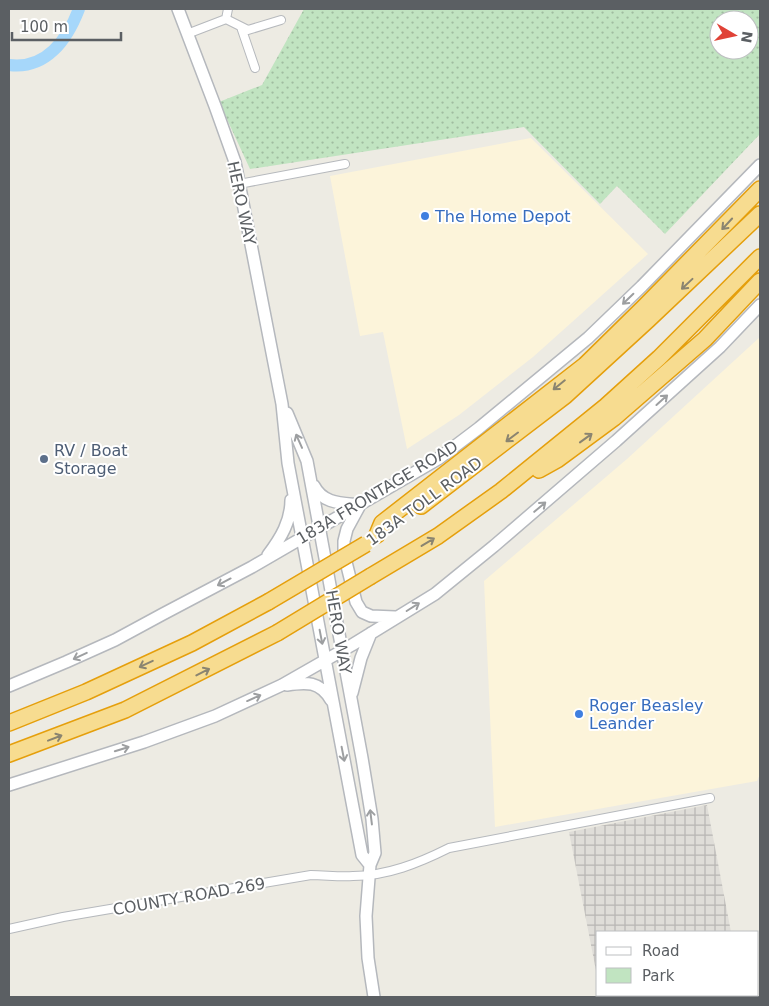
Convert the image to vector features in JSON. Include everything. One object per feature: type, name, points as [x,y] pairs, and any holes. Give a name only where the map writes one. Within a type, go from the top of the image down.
[{"type":"highway","points":[[372,539],[382,523],[585,365],[760,189]]},
{"type":"highway","name":"183A TOLL ROAD","points":[[9,723],[86,692],[192,643],[268,602],[388,531],[565,396],[760,214]]},
{"type":"highway","name":"183A TOLL ROAD","points":[[9,754],[125,710],[277,633],[438,536],[501,491],[606,406],[760,257]]},
{"type":"highway","points":[[501,491],[557,460],[614,418],[705,339],[760,281]]},
{"type":"main road","name":"HERO WAY","points":[[178,9],[222,125],[239,184],[282,404],[288,463],[362,856],[370,870]]},
{"type":"main road","name":"183A FRONTAGE ROAD","points":[[9,686],[114,640],[320,528],[445,454],[588,338],[642,286],[760,165]]},
{"type":"main road","points":[[9,785],[144,742],[215,716],[282,685],[435,594],[616,442],[713,354],[760,305]]},
{"type":"main road","name":"HERO WAY","points":[[282,404],[307,461],[311,480],[372,819],[375,853],[370,870]]},
{"type":"main road","points":[[266,558],[278,541],[289,518],[291,502],[288,463]]},
{"type":"main road","points":[[311,480],[322,498],[333,502],[360,505],[347,529],[344,541],[344,554],[356,602],[362,612],[371,616],[382,618],[397,617]]},
{"type":"main road","points":[[350,698],[361,658],[372,633]]},
{"type":"main road","points":[[282,685],[306,682],[317,686],[326,692],[334,706]]},
{"type":"main road","points":[[370,870],[366,916],[368,958],[374,997]]},
{"type":"street","points":[[226,19],[228,9]]},
{"type":"street","points":[[187,34],[226,19],[248,30],[281,20]]},
{"type":"street","points":[[241,27],[255,68]]},
{"type":"street","points":[[239,184],[345,164]]},
{"type":"street","name":"COUNTY ROAD 269","points":[[9,929],[63,917],[311,875],[352,876],[370,870],[393,871],[422,862],[449,848],[710,798]]},
{"type":"shaded area","name":"The Home Depot","points":[[531,138],[648,254],[533,357],[459,415],[407,449],[383,332],[360,336],[330,176]]},
{"type":"shaded area","points":[[760,337],[760,774],[757,781],[495,827],[484,581],[627,459]]},
{"type":"shaded area","points":[[707,805],[731,931],[596,931],[596,971],[569,832]]},
{"type":"shaded area","points":[[600,996],[744,997],[601,997]]},
{"type":"green space","points":[[304,9],[760,9],[760,134],[665,234],[617,186],[600,204],[524,127],[250,169],[219,102],[262,85]]},
{"type":"waterway","points":[[9,65],[34,63],[44,58],[61,42],[79,9]]},
{"type":"place","name":"The Home Depot","points":[[425,216]]},
{"type":"place","name":"RV / Boat Storage","points":[[44,459]]},
{"type":"place","name":"Roger Beasley Leander","points":[[579,714]]}]
